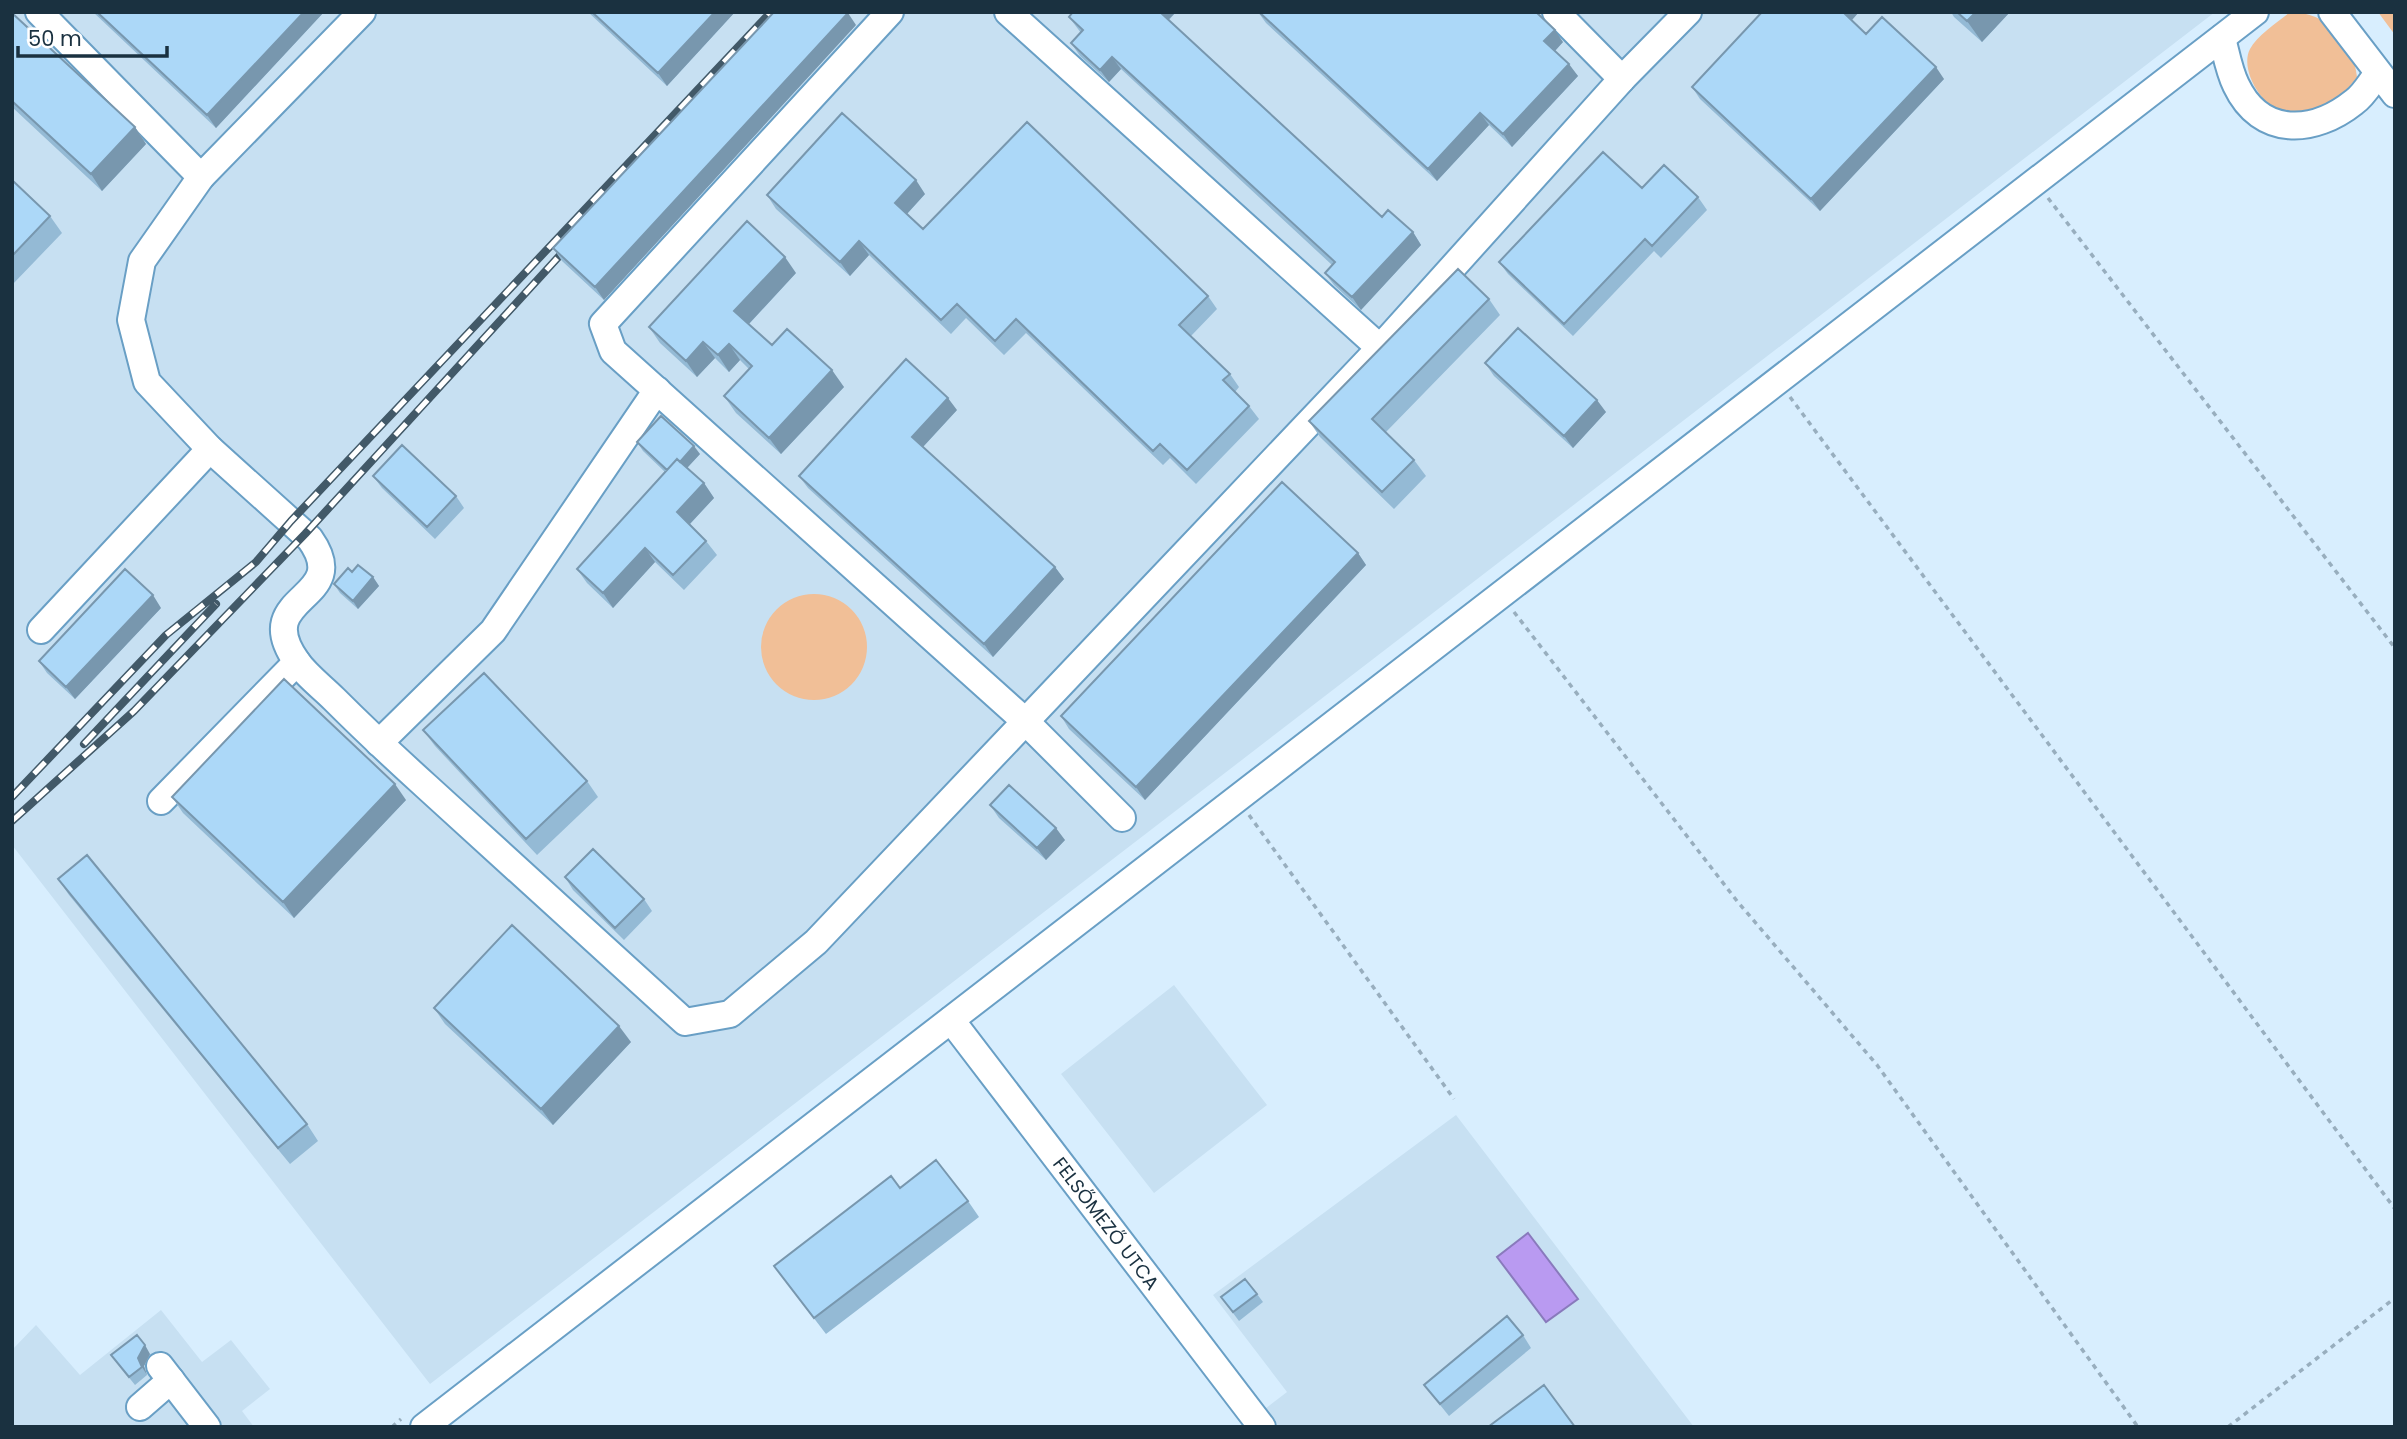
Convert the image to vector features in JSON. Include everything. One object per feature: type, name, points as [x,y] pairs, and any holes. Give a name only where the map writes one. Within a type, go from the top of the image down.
[{"type":"street","points":[[39,12],[201,177]]},
{"type":"street","points":[[362,12],[201,177],[142,261],[131,320],[147,382],[210,449],[310,539],[319,552],[324,565],[319,581],[288,612],[283,626],[297,662],[379,743],[685,1023],[730,1014],[816,942],[1380,348],[1622,79],[1688,12]]},
{"type":"street","points":[[890,12],[603,324],[612,351],[1025,721],[1122,818]]},
{"type":"street","points":[[1007,12],[1380,348]]},
{"type":"street","points":[[1556,12],[1622,79]]},
{"type":"street","points":[[424,1427],[2255,12]]},
{"type":"street","points":[[2332,12],[2395,94]]},
{"type":"street","points":[[2222,38],[2236,86],[2255,113],[2279,124],[2308,127],[2333,117],[2357,100],[2378,73]]},
{"type":"street","points":[[379,743],[493,631],[657,390]]},
{"type":"street","points":[[41,630],[210,449]]},
{"type":"street","points":[[161,801],[297,662]]},
{"type":"street","name":"FELSŐMEZŐ UTCA","points":[[951,1020],[1262,1427]]},
{"type":"street","points":[[140,1407],[166,1373],[208,1427]]},
{"type":"path","points":[[2035,182],[2395,648]]},
{"type":"path","points":[[1779,381],[2395,1209]]},
{"type":"path","points":[[1501,595],[1737,901],[1877,1065],[2138,1427]]},
{"type":"path","points":[[1237,799],[1454,1099]]},
{"type":"path","points":[[2228,1427],[2395,1298]]},
{"type":"shaded area","points":[[12,12],[2215,12],[430,1384],[12,845]]},
{"type":"shaded area","points":[[2290,12],[2316,17],[2336,31],[2350,52],[2357,77],[2335,100],[2306,115],[2285,114],[2269,104],[2255,87],[2248,67],[2247,58],[2253,44]]},
{"type":"shaded area","points":[[2378,12],[2395,12],[2395,35]]},
{"type":"shaded area","points":[[814,594],[834,598],[851,610],[863,627],[867,647],[863,667],[851,684],[834,696],[814,700],[794,696],[777,684],[765,667],[761,647],[765,627],[777,610],[794,598]]},
{"type":"shaded area","points":[[1174,985],[1267,1105],[1154,1193],[1061,1074]]},
{"type":"shaded area","points":[[1456,1115],[1694,1427],[1241,1427],[1287,1392],[1213,1295]]},
{"type":"shaded area","points":[[1528,1233],[1578,1299],[1546,1322],[1497,1257]]},
{"type":"shaded area","points":[[161,1310],[202,1362],[231,1340],[270,1389],[242,1411],[254,1427],[12,1427],[12,1350],[36,1325],[80,1375]]},
{"type":"building","points":[[97,12],[304,12],[207,115]]},
{"type":"building","points":[[592,12],[715,12],[658,73]]},
{"type":"building","points":[[774,12],[848,13],[595,287],[553,248]]},
{"type":"building","points":[[1073,12],[1160,12],[1382,217],[1388,210],[1413,232],[1352,297],[1325,273],[1335,262],[1112,57],[1100,70],[1071,43],[1083,30],[1069,17]]},
{"type":"building","points":[[1259,12],[1536,12],[1555,30],[1544,41],[1569,64],[1503,134],[1480,113],[1428,169]]},
{"type":"building","points":[[1762,12],[1843,12],[1866,34],[1882,17],[1936,67],[1811,199],[1692,87]]},
{"type":"building","points":[[1957,12],[1976,12],[1967,21]]},
{"type":"building","points":[[12,13],[135,127],[91,174],[12,101]]},
{"type":"building","points":[[842,113],[916,180],[895,203],[923,229],[1027,122],[1208,296],[1179,325],[1230,374],[1223,380],[1249,406],[1187,470],[1160,444],[1153,451],[1016,319],[995,341],[957,304],[941,320],[859,241],[840,262],[767,195]]},
{"type":"building","points":[[1603,152],[1642,188],[1664,165],[1698,197],[1652,246],[1645,239],[1564,324],[1499,262]]},
{"type":"building","points":[[12,180],[50,216],[12,256]]},
{"type":"building","points":[[747,221],[785,257],[734,311],[772,345],[787,329],[832,370],[769,438],[724,396],[752,366],[729,344],[718,355],[703,342],[686,361],[649,327]]},
{"type":"building","points":[[1458,269],[1489,299],[1372,419],[1414,460],[1382,492],[1309,421]]},
{"type":"building","points":[[1518,328],[1597,400],[1564,436],[1485,363]]},
{"type":"building","points":[[906,359],[948,398],[912,437],[1055,567],[984,644],[799,476]]},
{"type":"building","points":[[661,416],[694,446],[680,462],[677,459],[667,470],[637,442]]},
{"type":"building","points":[[402,445],[456,496],[427,527],[373,476]]},
{"type":"building","points":[[677,459],[704,483],[677,512],[706,541],[673,575],[645,548],[603,593],[577,569]]},
{"type":"building","points":[[1282,482],[1358,553],[1136,787],[1061,716]]},
{"type":"building","points":[[358,565],[373,577],[353,601],[334,584],[348,568],[352,572]]},
{"type":"building","points":[[125,569],[153,595],[66,687],[39,661]]},
{"type":"building","points":[[484,673],[587,781],[526,839],[423,730]]},
{"type":"building","points":[[284,679],[395,784],[283,902],[172,797]]},
{"type":"building","points":[[1009,785],[1056,828],[1037,848],[990,805]]},
{"type":"building","points":[[593,849],[644,899],[615,928],[565,877]]},
{"type":"building","points":[[87,855],[307,1124],[278,1148],[58,879]]},
{"type":"building","points":[[512,925],[619,1026],[541,1109],[434,1008]]},
{"type":"building","points":[[936,1160],[968,1201],[814,1318],[774,1266],[891,1176],[900,1188]]},
{"type":"building","points":[[1245,1279],[1257,1294],[1233,1312],[1221,1297]]},
{"type":"building","points":[[1507,1316],[1523,1335],[1440,1404],[1424,1385]]},
{"type":"building","points":[[137,1335],[145,1345],[138,1358],[142,1367],[129,1377],[111,1355]]},
{"type":"building","points":[[1544,1385],[1575,1427],[1488,1427]]},
{"type":"railway","points":[[12,797],[166,635],[256,562],[291,521],[771,12]]},
{"type":"railway","points":[[12,821],[134,711],[305,534],[573,241]]},
{"type":"railway","points":[[84,744],[216,604]]}]
